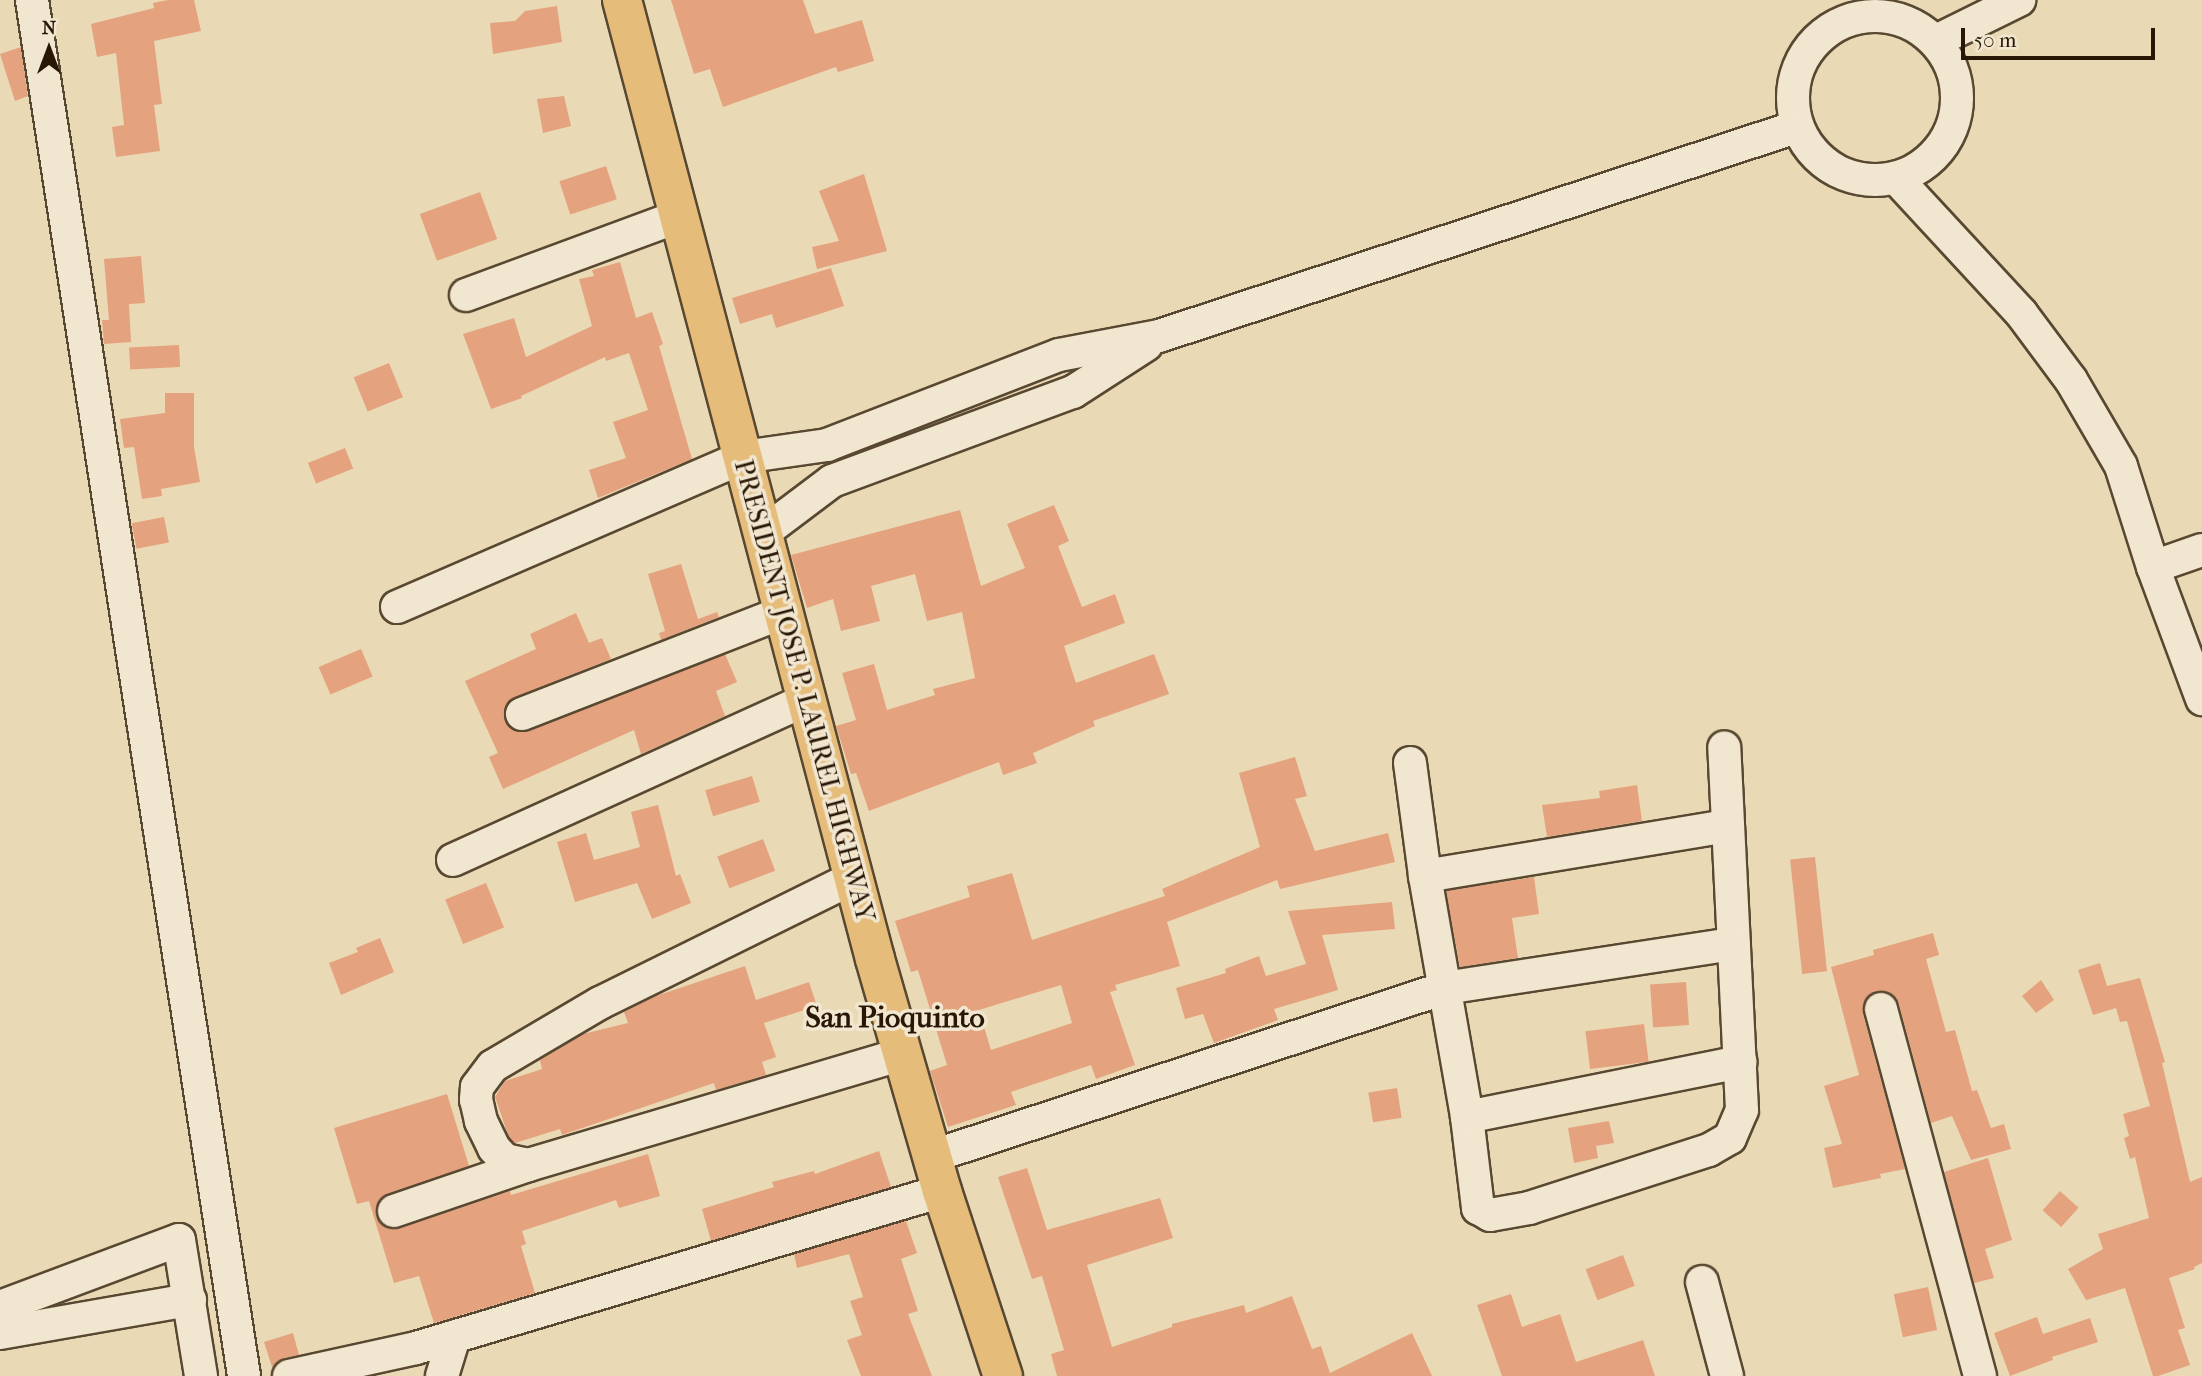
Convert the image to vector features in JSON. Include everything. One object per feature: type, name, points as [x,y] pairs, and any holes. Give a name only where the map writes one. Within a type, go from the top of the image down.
[{"type":"highway","name":"PRESIDENT JOSE P. LAUREL HIGHWAY","points":[[622,0],[902,1055],[1003,1376]]},
{"type":"street","points":[[32,0],[244,1376]]},
{"type":"street","points":[[1936,41],[2019,0]]},
{"type":"street","points":[[1851,9],[1912,24],[1936,41],[1956,79],[1955,121],[1934,157],[1897,178],[1866,181],[1837,173],[1812,154],[1796,127],[1791,93],[1801,59],[1824,33],[1851,9]]},
{"type":"street","points":[[397,607],[743,457],[827,445],[1059,355],[1159,337],[1796,127]]},
{"type":"street","points":[[1897,178],[2021,313],[2071,380],[2121,467],[2153,567],[2202,699]]},
{"type":"street","points":[[466,295],[679,216]]},
{"type":"street","points":[[763,533],[832,481],[1073,392],[1159,337]]},
{"type":"street","points":[[1059,355],[1073,392]]},
{"type":"street","points":[[2153,567],[2202,550]]},
{"type":"street","points":[[522,714],[783,612]]},
{"type":"street","points":[[453,860],[806,699]]},
{"type":"street","points":[[1410,763],[1425,876],[1467,1117],[1478,1208],[1490,1215],[1529,1208],[1709,1150],[1730,1138],[1742,1110],[1724,747]]},
{"type":"street","points":[[1425,876],[1727,826]]},
{"type":"street","points":[[528,1165],[505,1160],[494,1149],[481,1121],[476,1100],[477,1087],[493,1066],[600,1003],[853,878]]},
{"type":"street","points":[[289,1376],[454,1337],[938,1174],[1445,988],[1734,944]]},
{"type":"street","points":[[1881,1009],[1980,1376]]},
{"type":"street","points":[[394,1211],[528,1165],[902,1055]]},
{"type":"street","points":[[1467,1117],[1741,1062]]},
{"type":"street","points":[[0,1307],[176,1239],[181,1242],[201,1376]]},
{"type":"street","points":[[1702,1282],[1727,1376]]},
{"type":"street","points":[[0,1333],[190,1300]]},
{"type":"street","points":[[442,1376],[454,1337]]},
{"type":"building","points":[[194,0],[201,31],[154,41],[162,104],[154,105],[160,151],[116,157],[112,127],[124,125],[116,53],[97,57],[91,24],[154,8],[153,3]]},
{"type":"building","points":[[671,0],[803,0],[815,34],[862,20],[874,61],[838,72],[836,67],[723,107],[710,69],[694,74]]},
{"type":"building","points":[[557,6],[562,42],[493,54],[490,23],[515,21],[525,11]]},
{"type":"building","points":[[21,47],[28,96],[15,101],[0,54]]},
{"type":"building","points":[[564,96],[571,126],[543,133],[537,99]]},
{"type":"building","points":[[606,166],[617,199],[570,214],[559,181]]},
{"type":"building","points":[[864,174],[887,251],[817,269],[812,247],[839,241],[819,191]]},
{"type":"building","points":[[480,192],[497,239],[437,261],[420,214]]},
{"type":"building","points":[[141,256],[145,303],[129,304],[131,342],[104,344],[102,320],[109,320],[104,259]]},
{"type":"building","points":[[620,262],[636,318],[652,312],[663,344],[659,346],[692,459],[598,498],[589,470],[626,458],[613,422],[648,410],[629,353],[606,361],[605,357],[521,396],[522,398],[491,409],[463,334],[514,318],[526,357],[592,326],[579,279],[594,276],[592,270]]},
{"type":"building","points":[[831,268],[844,306],[776,328],[772,314],[740,324],[732,298]]},
{"type":"building","points":[[179,345],[180,367],[130,370],[129,348]]},
{"type":"building","points":[[389,363],[403,397],[368,412],[354,377]]},
{"type":"building","points":[[165,393],[194,393],[194,447],[200,482],[161,489],[162,496],[142,499],[134,447],[124,448],[120,419],[165,413]]},
{"type":"building","points":[[345,448],[353,468],[316,483],[308,463]]},
{"type":"building","points":[[1054,505],[1069,541],[1058,546],[1082,607],[1115,594],[1125,623],[1064,646],[1076,683],[1154,654],[1169,694],[1093,721],[1095,726],[1033,753],[1037,763],[1003,775],[999,762],[869,811],[856,773],[851,774],[836,726],[856,720],[842,673],[874,664],[887,710],[935,695],[933,689],[975,678],[962,612],[927,621],[915,574],[871,586],[880,621],[841,631],[833,599],[807,608],[791,555],[960,510],[981,586],[1025,568],[1007,524]]},
{"type":"building","points":[[164,517],[169,543],[137,549],[132,523]]},
{"type":"building","points":[[681,564],[698,619],[717,612],[719,617],[661,640],[659,633],[665,631],[648,574]]},
{"type":"building","points":[[576,613],[589,643],[602,638],[611,659],[515,697],[507,703],[504,712],[505,721],[511,729],[529,731],[725,654],[737,682],[716,691],[725,716],[641,754],[634,730],[503,789],[489,757],[498,753],[465,681],[536,649],[530,634]]},
{"type":"building","points":[[361,649],[373,677],[330,695],[319,667]]},
{"type":"building","points":[[1295,757],[1307,796],[1295,799],[1315,851],[1388,833],[1395,862],[1280,889],[1277,880],[1167,922],[1180,966],[1115,985],[1117,990],[1110,992],[1135,1065],[1096,1079],[1091,1065],[1011,1092],[1016,1105],[948,1127],[930,1071],[947,1065],[918,970],[911,972],[895,921],[970,897],[967,886],[1012,873],[1032,940],[1165,896],[1162,889],[1260,847],[1239,773]],"holes":[[[1061,985],[1072,1023],[991,1050],[979,1010]]]},
{"type":"building","points":[[752,776],[760,802],[713,816],[705,790]]},
{"type":"building","points":[[1637,785],[1642,821],[1547,837],[1542,805],[1600,798],[1599,791]]},
{"type":"building","points":[[658,805],[676,876],[680,874],[691,903],[652,919],[637,883],[575,902],[557,842],[586,833],[594,860],[640,847],[631,812]]},
{"type":"building","points":[[763,839],[775,871],[729,888],[717,857]]},
{"type":"building","points":[[1815,857],[1827,971],[1802,974],[1790,860]]},
{"type":"building","points":[[1534,877],[1539,914],[1512,918],[1518,958],[1460,967],[1446,891]]},
{"type":"building","points":[[486,883],[504,928],[463,944],[445,899]]},
{"type":"building","points":[[1392,902],[1395,929],[1322,935],[1338,990],[1274,1009],[1278,1020],[1214,1043],[1203,1014],[1185,1019],[1176,988],[1226,973],[1225,969],[1259,956],[1266,976],[1306,964],[1288,911]]},
{"type":"building","points":[[1933,933],[1939,955],[1926,959],[1946,1032],[1955,1030],[1972,1091],[1977,1090],[1991,1128],[2004,1124],[2011,1149],[1971,1160],[1952,1116],[1931,1123],[1899,1004],[1893,996],[1877,991],[1868,997],[1863,1014],[1905,1169],[1880,1174],[1881,1178],[1833,1188],[1824,1148],[1842,1144],[1824,1086],[1859,1075],[1831,967],[1874,955],[1873,950]]},
{"type":"building","points":[[380,938],[394,972],[341,995],[329,963],[358,952],[356,948]]},
{"type":"building","points":[[2100,963],[2107,986],[2140,978],[2165,1062],[2162,1063],[2190,1182],[2202,1177],[2202,1263],[2194,1267],[2195,1269],[2169,1278],[2185,1328],[2178,1330],[2190,1365],[2158,1376],[2153,1376],[2125,1288],[2086,1300],[2068,1269],[2103,1249],[2098,1234],[2149,1218],[2135,1157],[2130,1159],[2124,1138],[2129,1136],[2123,1114],[2150,1106],[2127,1021],[2120,1022],[2116,1008],[2093,1015],[2078,970]]},
{"type":"building","points":[[745,966],[756,1000],[809,982],[817,1006],[764,1023],[776,1057],[762,1062],[766,1075],[716,1090],[714,1083],[562,1135],[560,1129],[515,1143],[509,1138],[495,1097],[505,1081],[542,1069],[540,1060],[583,1034],[628,1023],[624,1012],[656,996]]},
{"type":"building","points":[[2041,980],[2054,1000],[2036,1013],[2022,996]]},
{"type":"building","points":[[1686,982],[1689,1025],[1653,1027],[1650,985]]},
{"type":"building","points":[[1644,1024],[1649,1062],[1590,1069],[1585,1031]]},
{"type":"building","points":[[1397,1088],[1402,1118],[1373,1122],[1368,1093]]},
{"type":"building","points":[[447,1094],[469,1166],[381,1198],[376,1207],[376,1216],[390,1229],[510,1191],[511,1195],[648,1154],[660,1196],[619,1208],[616,1200],[522,1231],[526,1244],[521,1246],[535,1293],[434,1323],[419,1276],[394,1283],[369,1201],[357,1204],[334,1128]]},
{"type":"building","points":[[1609,1121],[1614,1143],[1596,1146],[1598,1158],[1574,1163],[1568,1128]]},
{"type":"building","points":[[879,1151],[891,1187],[711,1241],[702,1209],[774,1187],[772,1182],[814,1171],[815,1174]]},
{"type":"building","points":[[1988,1158],[2012,1240],[1985,1249],[1994,1278],[1974,1283],[1944,1172]]},
{"type":"building","points":[[1027,1168],[1047,1230],[1160,1198],[1173,1238],[1087,1265],[1112,1347],[1172,1327],[1172,1324],[1244,1305],[1246,1313],[1292,1296],[1312,1349],[1321,1346],[1330,1373],[1412,1333],[1432,1376],[1057,1376],[1051,1354],[1064,1350],[1042,1276],[1032,1279],[998,1177]]},
{"type":"building","points":[[2060,1191],[2079,1208],[2061,1227],[2043,1210]]},
{"type":"building","points":[[906,1221],[917,1253],[901,1259],[918,1311],[908,1314],[932,1376],[861,1376],[847,1340],[862,1335],[850,1301],[863,1297],[849,1254],[797,1268],[794,1254]]},
{"type":"building","points":[[1623,1255],[1635,1286],[1597,1300],[1586,1269]]},
{"type":"building","points":[[1928,1287],[1937,1330],[1903,1337],[1894,1294]]},
{"type":"building","points":[[1511,1294],[1522,1327],[1560,1314],[1576,1362],[1643,1340],[1655,1376],[1502,1376],[1477,1305]]},
{"type":"building","points":[[2037,1317],[2043,1334],[2090,1318],[2098,1342],[2052,1357],[2053,1360],[2010,1376],[1994,1333]]},
{"type":"building","points":[[293,1333],[299,1355],[284,1358],[272,1367],[264,1342]]},
{"type":"district","name":"San Pioquinto","points":[[895,1018]]}]
